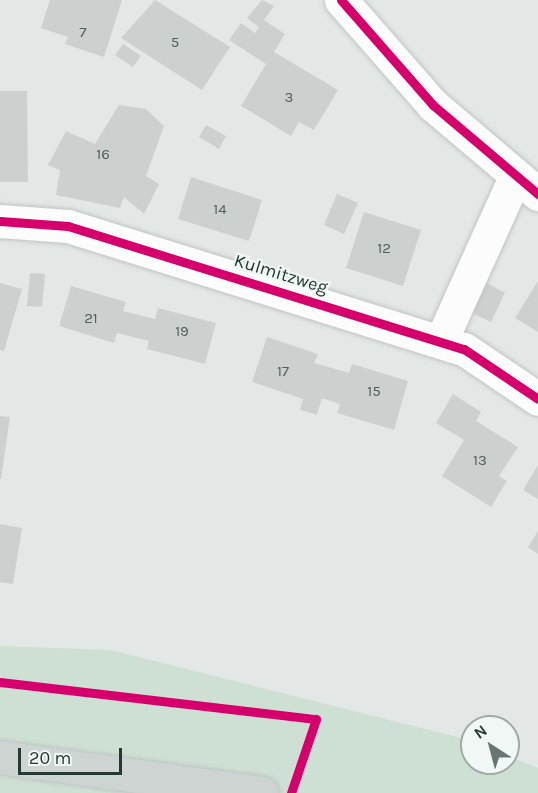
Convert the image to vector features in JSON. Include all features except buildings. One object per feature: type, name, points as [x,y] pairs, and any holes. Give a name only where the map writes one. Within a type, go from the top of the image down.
[{"type":"main road","points":[[0,757],[255,791]]},
{"type":"street","points":[[341,0],[433,105],[526,187],[441,341]]},
{"type":"street","name":"Kulmitzweg","points":[[0,221],[68,226],[464,348],[538,399]]},
{"type":"green space","points":[[0,646],[111,650],[460,738],[460,775],[520,775],[520,761],[538,768],[538,793],[0,793]]},
{"type":"cycle path","points":[[341,0],[433,105],[538,194]]},
{"type":"cycle path","points":[[0,221],[68,226],[464,349],[538,399]]},
{"type":"cycle path","points":[[0,682],[316,719],[291,793]]}]
